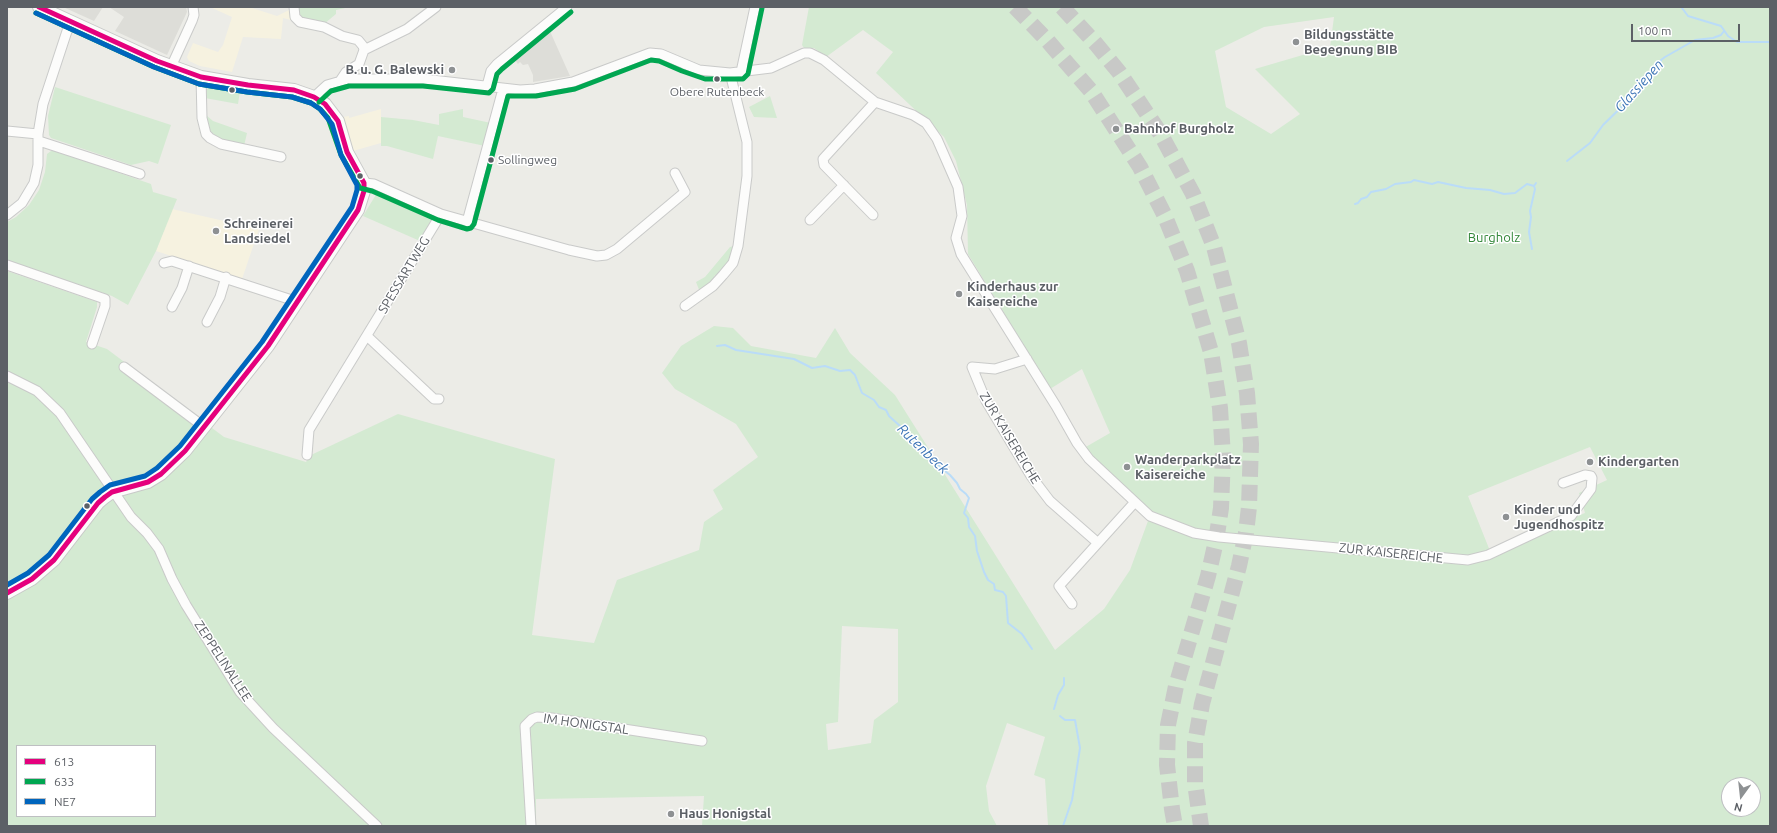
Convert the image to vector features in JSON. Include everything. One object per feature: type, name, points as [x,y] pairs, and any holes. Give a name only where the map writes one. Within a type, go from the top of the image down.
[{"type":"street","points":[[7,593],[32,579],[50,563],[98,503],[112,492],[148,482],[177,460],[268,346],[298,302],[358,210],[362,199],[364,183],[347,152],[334,114],[325,104],[314,97],[294,90],[248,85],[201,77],[172,67],[39,7]]},
{"type":"street","points":[[172,67],[192,21],[194,15],[193,7]]},
{"type":"street","points":[[294,7],[295,17],[300,22],[324,27],[342,36],[358,40],[363,46],[364,50],[359,64],[346,72],[340,81]]},
{"type":"street","points":[[364,50],[406,29],[436,7]]},
{"type":"street","points":[[487,86],[491,71],[498,64],[567,7]]},
{"type":"street","points":[[314,97],[327,85],[340,81],[371,78],[423,79],[503,89],[535,89],[573,82],[650,53],[661,54],[699,70],[730,73],[741,72],[755,7]]},
{"type":"street","points":[[7,215],[22,203],[34,183],[38,165],[39,137],[46,92],[70,22]]},
{"type":"street","name":"ZUR KAISEREICHE","points":[[741,72],[770,68],[804,53],[810,53],[824,60],[875,102],[913,115],[926,123],[937,139],[948,161],[959,194],[962,216],[956,238],[961,254],[1027,359],[1077,443],[1089,459],[1150,516],[1194,533],[1227,538],[1468,560],[1488,555],[1571,516],[1590,489],[1592,478],[1591,476],[1585,475],[1563,483]]},
{"type":"street","points":[[685,306],[713,286],[723,275],[733,263],[738,246],[746,176],[747,142],[730,73]]},
{"type":"street","points":[[201,77],[202,118],[206,134],[221,144],[281,157]]},
{"type":"street","points":[[467,222],[503,89]]},
{"type":"street","points":[[873,215],[824,165],[823,159],[875,102]]},
{"type":"street","points":[[7,131],[39,137],[140,174]]},
{"type":"street","points":[[364,183],[374,184],[441,214],[580,253],[598,256],[612,253],[685,192],[674,173]]},
{"type":"street","points":[[810,220],[844,186]]},
{"type":"street","name":"SPESSARTWEG","points":[[307,455],[309,430],[441,214]]},
{"type":"street","points":[[164,263],[172,261],[298,302]]},
{"type":"street","points":[[7,265],[104,299],[105,306],[92,344]]},
{"type":"street","points":[[172,307],[182,288],[189,266]]},
{"type":"street","points":[[207,322],[220,297],[226,278]]},
{"type":"street","points":[[366,336],[434,399],[438,399]]},
{"type":"street","name":"ZUR KAISEREICHE","points":[[1027,359],[995,369],[972,367],[986,402],[1031,476],[1050,500],[1098,542]]},
{"type":"street","points":[[124,367],[204,427]]},
{"type":"street","name":"ZEPPELINALLEE","points":[[7,376],[37,391],[60,413],[130,517],[147,533],[159,549],[172,579],[186,605],[240,692],[273,728],[377,826]]},
{"type":"street","points":[[1072,604],[1059,586],[1135,502]]},
{"type":"street","name":"IM HONIGSTAL","points":[[531,826],[525,726],[532,719],[537,717],[552,718],[702,741]]},
{"type":"shaded area","points":[[63,7],[103,7],[94,21]]},
{"type":"shaded area","points":[[109,7],[186,7],[187,12],[167,55],[115,31],[124,17]]},
{"type":"shaded area","points":[[210,7],[249,7],[277,16],[289,10],[291,20],[283,18],[281,39],[243,37],[232,72],[200,66],[189,61],[187,57],[193,43],[218,52],[223,45],[232,17]]},
{"type":"shaded area","points":[[549,29],[570,76],[533,82],[533,75],[528,64],[523,65],[520,62],[518,64],[514,59]]},
{"type":"shaded area","points":[[381,109],[381,143],[353,151],[343,117],[349,116],[349,118]]},
{"type":"shaded area","points":[[172,209],[259,229],[242,279],[156,251]]},
{"type":"green space","points":[[298,7],[350,7],[336,10],[336,14],[324,24],[301,17]]},
{"type":"green space","name":"Burgholz","points":[[809,7],[1770,7],[1770,826],[1047,826],[1045,779],[1034,775],[1045,737],[1007,723],[986,786],[989,811],[997,826],[702,826],[704,796],[536,799],[536,826],[7,826],[7,271],[97,302],[97,307],[86,342],[107,349],[224,437],[306,462],[311,455],[398,414],[555,459],[532,635],[594,643],[617,580],[699,550],[704,522],[723,509],[713,490],[758,457],[736,424],[675,389],[662,373],[681,346],[714,326],[733,328],[751,346],[816,358],[835,328],[850,353],[895,395],[1055,650],[1104,609],[1130,570],[1148,521],[1155,515],[1084,448],[1110,433],[1082,369],[1050,389],[968,254],[967,205],[956,161],[944,137],[876,73],[893,52],[863,30],[826,57],[814,48],[804,48],[802,45]],"holes":[[[1334,17],[1330,47],[1255,69],[1300,114],[1271,134],[1226,107],[1215,51],[1264,27]],[[1590,447],[1607,480],[1579,493],[1585,513],[1490,551],[1468,496]],[[842,626],[898,629],[898,702],[874,720],[871,743],[828,750],[826,724],[838,722]]]},
{"type":"green space","points":[[208,86],[240,91],[238,104],[205,98],[205,89]]},
{"type":"green space","points":[[55,87],[171,125],[158,164],[149,161],[131,165],[51,138],[49,135],[48,116]]},
{"type":"green space","points":[[770,96],[777,118],[754,117],[749,107]]},
{"type":"green space","points":[[463,109],[463,117],[491,123],[485,146],[438,136],[433,159],[387,146],[381,146],[381,117],[413,120],[439,125],[439,114]]},
{"type":"green space","points":[[206,115],[213,121],[247,133],[244,146],[218,139],[209,129]]},
{"type":"green space","points":[[51,151],[56,151],[151,184],[153,192],[177,199],[156,251],[128,305],[112,296],[7,261],[7,222],[16,217],[29,205],[39,190],[45,172],[47,154]]},
{"type":"green space","points":[[377,193],[433,217],[420,241],[363,216]]},
{"type":"green space","points":[[734,246],[735,254],[720,273],[714,276],[716,281],[700,292],[696,282],[705,277],[730,247]]},
{"type":"waterway","name":"Glassiepen","points":[[1682,8],[1688,16],[1721,26],[1728,36],[1737,42],[1770,42]]},
{"type":"waterway","name":"Glassiepen","points":[[1567,161],[1590,143],[1603,125],[1636,93],[1654,70],[1660,66],[1661,60],[1695,40],[1713,38],[1721,35],[1724,31]]},
{"type":"waterway","name":"Glassiepen","points":[[1355,204],[1361,199],[1367,197],[1371,192],[1386,189],[1395,184],[1411,182],[1414,180],[1432,184],[1438,182],[1466,188],[1490,190],[1504,194],[1515,193],[1527,184],[1534,186],[1536,183]]},
{"type":"waterway","points":[[1532,249],[1529,232],[1531,217],[1530,211],[1535,189],[1534,186]]},
{"type":"waterway","name":"Rutenbeck","points":[[717,346],[725,345],[736,350],[794,359],[812,368],[825,366],[840,371],[850,370],[855,375],[862,393],[874,400],[879,407],[886,410],[889,416],[912,437],[913,440],[917,441],[923,451],[930,454],[940,467],[950,475],[960,489],[969,498],[964,513],[968,518],[969,527],[975,536],[977,551],[984,572],[988,580],[994,584],[995,590],[1003,592],[1006,596],[1008,623],[1022,634],[1032,649]]},
{"type":"waterway","name":"Rutenbeck","points":[[1054,709],[1058,695],[1064,685],[1064,678]]},
{"type":"waterway","name":"Rutenbeck","points":[[1060,716],[1065,720],[1075,720],[1080,748],[1072,800],[1063,826]]},
{"type":"tunnel","points":[[1015,7],[1046,39],[1091,91],[1140,167],[1164,214],[1187,271],[1211,352],[1220,408],[1223,456],[1221,508],[1216,541],[1208,576],[1176,686],[1168,725],[1167,765],[1175,826]]},
{"type":"tunnel","points":[[1062,7],[1119,72],[1160,133],[1193,194],[1214,247],[1239,343],[1247,393],[1251,444],[1249,507],[1246,533],[1239,566],[1202,704],[1195,743],[1195,783],[1201,826]]},
{"type":"transit line","name":"613","points":[[7,593],[32,579],[54,560],[98,503],[105,497],[112,492],[148,482],[161,474],[185,451],[268,346],[358,210],[364,191],[364,183],[347,152],[338,121],[325,104],[314,97],[294,90],[248,85],[201,77],[157,61],[39,7]]},
{"type":"transit line","name":"633","points":[[36,13],[154,67],[199,84],[247,92],[292,97],[311,103],[320,109],[328,118],[341,155],[360,188],[372,191],[438,220],[467,229],[471,228],[474,224],[508,96],[536,96],[575,89],[651,60],[659,61],[705,79],[743,79],[748,74],[762,8]]},
{"type":"transit line","name":"633","points":[[319,102],[331,91],[349,86],[423,86],[489,93],[493,89],[497,74],[502,69],[571,12]]},
{"type":"transit line","name":"NE7","points":[[7,585],[28,573],[49,555],[92,499],[100,492],[110,485],[145,476],[157,468],[180,446],[262,342],[352,207],[357,190],[357,185],[341,155],[332,124],[320,109],[311,103],[292,97],[247,92],[199,84],[154,67],[36,13]]},
{"type":"place","name":"Bildungsstätte Begegnung BIB","points":[[1296,42]]},
{"type":"place","name":"B. u. G. Balewski","points":[[452,70]]},
{"type":"place","name":"Obere Rutenbeck","points":[[717,79]]},
{"type":"place","name":"Bahnhof Burgholz","points":[[1116,129]]},
{"type":"place","name":"Sollingweg","points":[[491,160]]},
{"type":"place","name":"Schreinerei Landsiedel","points":[[216,231]]},
{"type":"place","name":"Kinderhaus zur Kaisereiche","points":[[959,294]]},
{"type":"place","name":"Kindergarten","points":[[1590,462]]},
{"type":"place","name":"Wanderparkplatz Kaisereiche","points":[[1127,467]]},
{"type":"place","name":"Kinder und Jugendhospitz","points":[[1506,517]]},
{"type":"place","name":"Haus Honigstal","points":[[671,814]]}]
